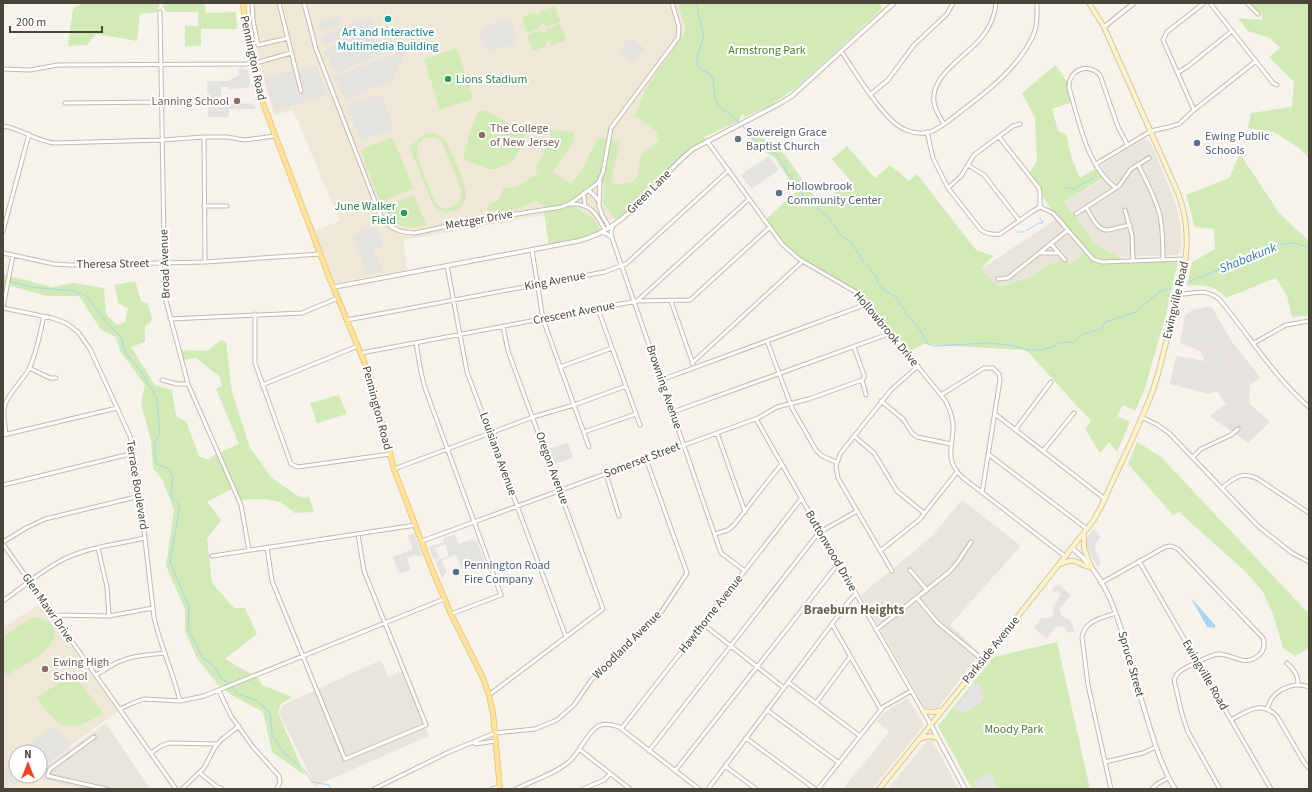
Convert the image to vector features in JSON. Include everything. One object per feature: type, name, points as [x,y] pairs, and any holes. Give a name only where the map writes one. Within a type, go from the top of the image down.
[{"type":"main road","name":"Pennington Road","points":[[243,3],[247,36],[263,104],[320,254],[373,384],[394,469],[444,599],[483,678],[489,695],[493,713],[499,788]]},
{"type":"main road","name":"Ewingville Road","points":[[1089,3],[1104,26],[1151,131],[1184,209],[1187,228],[1186,259],[1156,380],[1100,509]]},
{"type":"main road","name":"Parkside Avenue","points":[[879,789],[1066,557],[1086,531],[1100,509]]},
{"type":"main road","points":[[1086,531],[1083,539],[1084,548],[1091,567]]},
{"type":"main road","points":[[1059,565],[1069,561],[1074,561],[1091,567]]},
{"type":"main road","points":[[923,711],[934,712],[943,709]]},
{"type":"main road","points":[[919,739],[930,736],[937,738]]},
{"type":"street","points":[[252,3],[253,20],[258,45],[288,38]]},
{"type":"street","points":[[279,3],[301,91]]},
{"type":"street","name":"Metzger Drive","points":[[304,3],[316,49],[379,212],[390,227],[402,232],[415,233],[466,222],[561,206],[568,204],[584,195],[600,181]]},
{"type":"street","points":[[612,238],[611,226],[600,210],[599,202],[600,181],[612,128],[678,38],[679,27],[672,3]]},
{"type":"street","name":"Green Lane","points":[[334,287],[584,240],[605,230],[638,205],[688,154],[708,141],[786,100],[894,3]]},
{"type":"street","points":[[871,94],[888,80],[914,45],[947,14],[953,3]]},
{"type":"street","points":[[944,124],[935,108],[935,87],[941,78],[983,36],[994,17],[996,3]]},
{"type":"street","points":[[841,51],[882,110],[898,125],[912,132],[927,132],[935,130],[944,124],[989,90],[1001,79],[1019,58],[1031,40],[1036,28],[1038,17],[1037,3]]},
{"type":"street","points":[[1104,26],[1134,3]]},
{"type":"street","points":[[1194,110],[1164,45],[1164,37],[1167,32],[1204,3]]},
{"type":"street","points":[[1210,3],[1273,83],[1277,85]]},
{"type":"street","points":[[1248,3],[1258,14]]},
{"type":"street","name":"Broad Avenue","points":[[160,12],[163,263],[165,297],[188,384],[239,498],[243,512],[249,550]]},
{"type":"street","points":[[1177,73],[1187,67],[1232,31]]},
{"type":"street","points":[[3,69],[30,70],[58,66],[253,63],[291,54]]},
{"type":"street","points":[[1096,164],[1127,144],[1151,131],[1179,124],[1194,110],[1256,61]]},
{"type":"street","points":[[1116,188],[1105,178],[1087,149],[1069,88],[1071,78],[1078,70],[1089,68],[1095,70],[1100,75],[1118,127],[1127,144]]},
{"type":"street","points":[[65,103],[162,102]]},
{"type":"street","points":[[948,188],[961,176],[974,155],[1013,126],[1020,124]]},
{"type":"street","points":[[3,126],[15,128],[46,142],[55,143],[162,140],[204,137],[226,137],[245,140],[275,136]]},
{"type":"street","points":[[927,132],[934,158],[948,188],[981,230],[993,235],[1000,234],[1040,207]]},
{"type":"street","points":[[3,230],[29,134]]},
{"type":"street","points":[[204,137],[205,262]]},
{"type":"street","points":[[999,137],[1039,188],[1040,207]]},
{"type":"street","name":"Hollowbrook Drive","points":[[708,141],[749,199],[788,250],[803,261],[856,290],[941,395],[948,406],[952,417],[953,429],[951,460],[957,472]]},
{"type":"street","points":[[1076,214],[1116,188],[1121,184],[1131,169],[1149,158]]},
{"type":"street","points":[[1138,164],[1154,197],[1160,216],[1163,260]]},
{"type":"street","points":[[968,165],[984,175],[1019,220]]},
{"type":"street","name":"King Avenue","points":[[347,320],[604,272],[622,266],[729,170]]},
{"type":"street","points":[[589,191],[599,202]]},
{"type":"street","points":[[584,195],[586,206]]},
{"type":"street","points":[[635,302],[749,199]]},
{"type":"street","points":[[568,204],[586,206],[594,212],[605,230]]},
{"type":"street","points":[[204,206],[226,206]]},
{"type":"street","points":[[1040,207],[1053,213],[1093,259],[1102,262],[1186,259]]},
{"type":"street","points":[[1086,207],[1098,226],[1102,229],[1106,230],[1130,225]]},
{"type":"street","points":[[1125,210],[1132,235],[1133,261]]},
{"type":"street","name":"Crescent Avenue","points":[[361,353],[635,302],[690,300],[770,227]]},
{"type":"street","points":[[998,279],[1008,278],[1068,230]]},
{"type":"street","points":[[601,232],[612,238]]},
{"type":"street","name":"Browning Avenue","points":[[612,238],[721,553],[745,571]]},
{"type":"street","points":[[1051,244],[1065,260]]},
{"type":"street","points":[[532,250],[543,319],[589,447]]},
{"type":"street","name":"Theresa Street","points":[[3,253],[63,265],[205,262],[320,254]]},
{"type":"street","points":[[1039,253],[1059,253]]},
{"type":"street","points":[[3,307],[13,255]]},
{"type":"street","points":[[692,363],[803,261]]},
{"type":"street","name":"Louisiana Avenue","points":[[447,266],[467,372],[566,637]]},
{"type":"street","points":[[1178,295],[1203,292],[1216,296],[1285,383],[1309,407]]},
{"type":"street","points":[[170,319],[302,313],[338,298]]},
{"type":"street","points":[[671,301],[694,368]]},
{"type":"street","points":[[661,380],[867,304]]},
{"type":"street","name":"Terrace Boulevard","points":[[3,307],[44,316],[66,324],[83,338],[90,349],[130,436],[140,496],[156,627],[176,684],[180,701]]},
{"type":"street","points":[[598,309],[640,425]]},
{"type":"street","points":[[255,314],[254,359],[289,462],[293,466],[296,466],[390,454]]},
{"type":"street","points":[[44,316],[36,349],[29,368],[5,404],[4,435],[117,408]]},
{"type":"street","points":[[1254,343],[1286,325],[1309,321]]},
{"type":"street","name":"Oregon Avenue","points":[[503,326],[508,351],[603,609],[566,637]]},
{"type":"street","points":[[673,412],[891,333]]},
{"type":"street","points":[[767,341],[791,403],[816,450],[822,456],[836,462]]},
{"type":"street","points":[[416,343],[422,379],[501,595],[451,614]]},
{"type":"street","points":[[262,385],[358,346]]},
{"type":"street","points":[[854,347],[864,376],[862,380],[866,394]]},
{"type":"street","points":[[560,367],[612,348]]},
{"type":"street","points":[[892,571],[838,478],[836,462],[840,454],[881,401],[895,385],[918,366]]},
{"type":"street","points":[[29,368],[50,378],[56,378]]},
{"type":"street","points":[[941,395],[984,368],[993,368],[998,371],[1000,377],[982,493]]},
{"type":"street","points":[[162,380],[177,384],[188,384]]},
{"type":"street","name":"Somerset Street","points":[[422,541],[684,444],[756,419],[777,407],[809,399],[862,380]]},
{"type":"street","points":[[1015,430],[1051,382]]},
{"type":"street","points":[[394,469],[533,417],[574,405],[626,386]]},
{"type":"street","points":[[881,401],[902,420],[917,437],[951,444]]},
{"type":"street","points":[[1043,451],[1074,413]]},
{"type":"street","points":[[584,432],[636,414]]},
{"type":"street","points":[[995,414],[1105,499]]},
{"type":"street","points":[[1141,417],[1156,424],[1169,433],[1267,534],[1292,553],[1309,562]]},
{"type":"street","name":"Buttonwood Drive","points":[[756,419],[923,711],[965,789]]},
{"type":"street","points":[[1192,457],[1206,446],[1231,435],[1238,429]]},
{"type":"street","points":[[717,432],[745,512]]},
{"type":"street","points":[[854,436],[874,453],[897,491],[924,513]]},
{"type":"street","points":[[3,485],[134,453]]},
{"type":"street","points":[[988,454],[1086,531]]},
{"type":"street","name":"Woodland Avenue","points":[[495,733],[535,729],[550,724],[563,716],[574,705],[592,679],[658,617],[687,573],[646,459]]},
{"type":"street","points":[[715,534],[732,528],[782,465]]},
{"type":"street","points":[[880,551],[914,525],[957,472],[1066,557]]},
{"type":"street","points":[[606,474],[619,516]]},
{"type":"street","points":[[1222,488],[1238,476],[1246,475],[1255,477],[1309,513]]},
{"type":"street","points":[[3,543],[26,528],[45,519],[140,496]]},
{"type":"street","name":"Hawthorne Avenue","points":[[621,729],[801,499]]},
{"type":"street","points":[[649,750],[820,532],[857,511]]},
{"type":"street","points":[[212,556],[416,525]]},
{"type":"street","points":[[267,547],[272,581],[345,758],[426,725],[362,566],[358,534]]},
{"type":"street","points":[[3,601],[50,567],[64,559],[98,548],[145,538]]},
{"type":"street","points":[[876,630],[953,568],[971,542]]},
{"type":"street","name":"Glen Mawr Drive","points":[[3,543],[176,789]]},
{"type":"street","points":[[1102,583],[1139,561],[1165,547],[1170,546],[1178,549],[1260,634],[1264,643],[1261,653],[1251,660],[1238,660],[1220,654],[1210,656],[1179,672],[1175,677],[1174,684],[1188,732],[1220,789]]},
{"type":"street","points":[[98,548],[107,586],[109,616]]},
{"type":"street","name":"Spruce Street","points":[[1072,548],[1085,558],[1102,583],[1116,613],[1156,747],[1168,778],[1175,789]]},
{"type":"street","name":"Ewingville Road","points":[[1139,561],[1271,789]]},
{"type":"street","points":[[676,771],[838,564]]},
{"type":"street","points":[[910,570],[927,590]]},
{"type":"street","points":[[708,789],[856,594]]},
{"type":"street","points":[[917,598],[938,623],[983,660]]},
{"type":"street","points":[[120,709],[144,699],[180,701],[195,699],[219,691],[444,599]]},
{"type":"street","points":[[54,615],[109,616],[153,608]]},
{"type":"street","points":[[1111,789],[1088,685],[1082,636],[1084,629],[1089,624],[1116,613]]},
{"type":"street","points":[[703,624],[784,688]]},
{"type":"street","points":[[832,624],[881,710]]},
{"type":"street","points":[[489,695],[566,637]]},
{"type":"street","points":[[96,675],[125,659],[165,653]]},
{"type":"street","points":[[816,703],[850,657]]},
{"type":"street","points":[[1286,663],[1298,675],[1298,685]]},
{"type":"street","points":[[788,682],[860,736]]},
{"type":"street","points":[[1268,709],[1271,700],[1275,695],[1288,687],[1298,685],[1309,687]]},
{"type":"street","points":[[219,691],[228,710],[239,726],[261,756],[277,774],[280,782],[277,789]]},
{"type":"street","points":[[818,789],[883,707],[911,691]]},
{"type":"street","points":[[1231,720],[1253,708],[1268,709],[1277,716],[1305,764],[1309,768]]},
{"type":"street","points":[[767,710],[839,763]]},
{"type":"street","points":[[516,789],[562,766],[572,759],[593,730],[604,724],[613,725],[621,729],[699,789]]},
{"type":"street","points":[[182,789],[200,773],[207,764],[217,744],[239,726]]},
{"type":"street","points":[[374,789],[449,752],[495,733]]},
{"type":"street","points":[[94,737],[50,769],[48,776],[106,789]]},
{"type":"street","points":[[746,738],[815,789]]},
{"type":"street","points":[[469,745],[495,741]]},
{"type":"street","points":[[151,753],[161,746],[169,743],[217,744]]},
{"type":"street","points":[[1105,762],[1143,753],[1156,747]]},
{"type":"street","points":[[579,749],[630,789]]},
{"type":"street","points":[[725,766],[756,789]]},
{"type":"street","points":[[200,773],[217,787],[221,788]]},
{"type":"street","points":[[583,789],[604,780],[610,774]]},
{"type":"street","points":[[1152,789],[1157,784],[1168,778]]},
{"type":"street","points":[[492,789],[499,788]]},
{"type":"shaded area","name":"The College of New Jersey","points":[[249,3],[700,3],[674,156],[620,214],[591,231],[553,241],[544,215],[403,239],[407,270],[335,283],[314,231],[340,221],[293,110],[274,115],[265,84],[250,16]]},
{"type":"shaded area","points":[[339,16],[342,24],[320,31],[318,23]]},
{"type":"shaded area","points":[[370,17],[373,19],[379,34],[377,35],[379,40],[382,39],[386,50],[384,51],[385,54],[335,73],[334,70],[331,71],[329,57],[326,58],[324,52],[328,49],[327,47],[370,31],[371,33],[372,32],[369,24],[369,27],[326,44],[321,36]]},
{"type":"shaded area","points":[[507,20],[508,22],[511,21],[517,38],[514,39],[514,44],[489,51],[489,49],[484,46],[480,35],[483,30],[482,28]]},
{"type":"shaded area","points":[[630,37],[645,48],[635,60],[633,59],[632,61],[619,51]]},
{"type":"shaded area","points":[[405,50],[406,52],[395,74],[393,75],[395,80],[344,100],[334,77]]},
{"type":"shaded area","points":[[311,66],[312,68],[317,67],[327,94],[275,112],[264,78]]},
{"type":"shaded area","points":[[241,68],[248,70],[250,81],[248,88],[229,89],[228,87],[221,87],[221,105],[249,103],[255,105],[256,109],[229,109],[229,117],[208,117],[207,81],[229,81],[239,75],[238,69]]},
{"type":"shaded area","points":[[377,95],[378,98],[382,96],[393,125],[390,126],[391,130],[361,141],[347,106]]},
{"type":"shaded area","points":[[1145,139],[1149,141],[1154,150],[1174,199],[1181,226],[1181,252],[1177,255],[1078,259],[1070,264],[1047,266],[1028,278],[998,287],[981,269],[1055,220],[1064,202],[1101,180],[1102,165]]},
{"type":"shaded area","points":[[769,156],[779,170],[752,189],[740,175]]},
{"type":"shaded area","points":[[372,227],[373,229],[377,228],[384,246],[373,251],[375,257],[377,256],[383,271],[366,275],[362,265],[364,264],[352,236]]},
{"type":"shaded area","points":[[1211,306],[1232,342],[1260,377],[1250,385],[1249,403],[1270,422],[1248,443],[1210,416],[1226,404],[1217,391],[1209,394],[1170,384],[1176,356],[1205,361],[1199,350],[1180,343],[1185,316],[1192,310]]},
{"type":"shaded area","points":[[1193,314],[1194,319],[1191,320],[1194,337],[1217,332],[1216,322],[1219,322],[1227,337],[1212,349],[1201,351],[1182,341],[1186,317]]},
{"type":"shaded area","points":[[1222,347],[1229,356],[1223,359],[1228,368],[1219,375],[1230,390],[1254,372],[1257,376],[1225,400],[1212,382],[1210,356]]},
{"type":"shaded area","points":[[1186,357],[1206,362],[1209,383],[1211,385],[1209,393],[1170,383],[1170,381],[1179,378],[1195,382],[1198,369],[1184,365]]},
{"type":"shaded area","points":[[568,443],[573,458],[554,464],[548,449]]},
{"type":"shaded area","points":[[962,500],[1021,546],[950,625],[980,653],[938,708],[925,708],[861,595],[931,537]]},
{"type":"shaded area","points":[[1094,529],[1101,537],[1095,544],[1096,552],[1101,562],[1098,567],[1086,547],[1088,536]]},
{"type":"shaded area","points":[[414,533],[422,555],[418,557],[416,554],[407,558],[411,570],[399,574],[393,557],[413,549],[408,536]]},
{"type":"shaded area","points":[[455,534],[459,544],[472,539],[477,542],[485,563],[467,570],[462,569],[456,555],[442,560],[447,573],[444,574],[444,577],[442,578],[435,561],[449,556],[445,544],[435,548],[439,558],[434,560],[429,547],[444,542],[443,539]]},
{"type":"shaded area","points":[[1058,584],[1071,595],[1060,609],[1060,612],[1062,616],[1069,619],[1075,631],[1067,633],[1065,627],[1057,626],[1047,638],[1034,628],[1041,618],[1050,618],[1054,614],[1053,606],[1061,594],[1057,591],[1055,593],[1051,590]]},
{"type":"shaded area","name":"Ewing High School","points":[[40,603],[118,711],[48,762],[48,744],[8,744],[8,784],[18,784],[11,789],[3,789],[3,628]]},
{"type":"shaded area","points":[[381,660],[388,677],[402,671],[429,736],[315,786],[279,713],[283,705]]},
{"type":"shaded area","points":[[974,683],[979,684],[984,693],[984,697],[980,704],[960,714],[954,709]]},
{"type":"shaded area","points":[[908,698],[924,725],[872,789],[843,789],[889,732],[877,721],[886,711]]},
{"type":"shaded area","points":[[106,723],[150,789],[82,789],[48,781],[48,765]]},
{"type":"shaded area","points":[[55,725],[71,747],[48,764],[48,744],[27,744]]},
{"type":"shaded area","points":[[932,740],[959,789],[888,789],[927,741]]},
{"type":"shaded area","points":[[81,742],[88,748],[53,773],[68,777],[68,779],[108,788],[108,786],[121,789],[89,789],[48,779],[48,766]]},
{"type":"shaded area","points":[[8,765],[9,784],[3,788],[3,768]]},
{"type":"shaded area","points":[[990,773],[998,789],[978,789],[974,782]]},
{"type":"shaded area","points":[[48,781],[80,789],[12,789],[20,784],[48,784]]},
{"type":"green space","points":[[83,3],[160,3],[157,12],[140,14],[137,41],[96,34],[87,45],[68,46],[73,8]]},
{"type":"green space","points":[[161,3],[205,3],[206,13],[236,12],[237,29],[201,29],[201,46],[185,46],[185,26],[198,26],[198,12],[166,12]]},
{"type":"green space","name":"Armstrong Park","points":[[678,3],[879,3],[883,8],[796,88],[769,106],[745,117],[742,114],[739,121],[704,137],[708,143],[688,155],[617,223],[603,202],[605,183],[598,181],[569,204],[593,218],[602,233],[549,247],[543,205],[536,201],[517,209],[504,212],[499,210],[489,211],[487,208],[489,204],[498,201],[504,188],[517,187],[537,173],[536,167],[551,138],[550,134],[543,132],[543,129],[574,132],[574,141],[553,171],[571,184],[582,170],[598,137],[620,141],[611,183],[620,184],[633,182],[637,177],[641,155],[659,141],[656,131],[635,116],[646,88],[686,31]]},
{"type":"green space","points":[[1247,3],[1309,3],[1309,158],[1299,148],[1274,132],[1248,128],[1251,113],[1292,107],[1294,82],[1269,57],[1280,48],[1270,38],[1248,31],[1238,18],[1262,20],[1261,11],[1258,14]]},
{"type":"green space","points":[[555,6],[560,22],[546,27],[544,24],[540,25],[540,28],[527,33],[522,17],[535,12],[536,15],[541,13],[540,11]]},
{"type":"green space","points":[[561,24],[566,40],[551,45],[550,40],[545,42],[546,46],[533,51],[527,35],[541,30],[542,33],[547,31],[546,29]]},
{"type":"green space","name":"Lions Stadium","points":[[457,48],[473,99],[440,110],[424,59]]},
{"type":"green space","points":[[1055,65],[1069,84],[1072,102],[1052,109],[1058,131],[1066,134],[1071,157],[1080,178],[1098,167],[1104,177],[1064,202],[1095,244],[1128,262],[1178,262],[1166,315],[1144,391],[1135,411],[1123,405],[1117,416],[1130,422],[1117,452],[1109,442],[1100,453],[1085,429],[1091,421],[1028,352],[1024,350],[923,344],[907,353],[859,293],[797,258],[775,236],[764,221],[797,191],[774,157],[756,147],[744,128],[748,126],[785,155],[820,205],[850,180],[832,159],[847,146],[875,178],[890,165],[909,181],[917,174],[976,250],[993,256],[981,269],[998,287],[1028,278],[1047,266],[1061,260],[1070,264],[1078,259],[1086,250],[1053,213],[1029,173],[1037,161],[1035,118],[1022,93]]},
{"type":"green space","points":[[483,110],[526,134],[516,157],[508,164],[495,169],[488,169],[463,159],[472,124],[479,112]]},
{"type":"green space","points":[[426,134],[435,134],[446,141],[460,174],[466,194],[462,205],[454,211],[443,211],[433,205],[409,146]],"holes":[[[430,137],[439,139],[443,144],[461,189],[460,199],[450,208],[440,207],[436,203],[417,153],[420,142],[424,139]]]},
{"type":"green space","points":[[391,138],[393,139],[413,187],[411,190],[382,201],[379,200],[361,151],[362,149]]},
{"type":"green space","points":[[1240,154],[1280,214],[1309,241],[1309,315],[1292,317],[1287,296],[1276,278],[1226,298],[1218,290],[1213,288],[1203,286],[1187,286],[1192,262],[1215,249],[1214,229],[1195,227],[1186,195],[1229,178]]},
{"type":"green space","name":"June Walker Field","points":[[411,196],[415,197],[426,225],[412,228],[406,227],[395,222],[386,213],[383,206]]},
{"type":"green space","points":[[3,274],[52,287],[73,283],[104,288],[106,314],[117,325],[125,322],[128,308],[118,303],[115,285],[135,281],[141,301],[148,304],[152,320],[145,326],[145,342],[131,347],[155,385],[172,390],[176,416],[186,421],[199,456],[209,460],[214,455],[239,444],[216,389],[222,386],[220,377],[196,358],[181,360],[179,350],[207,351],[221,340],[226,342],[232,392],[250,448],[273,479],[301,498],[309,497],[314,512],[295,513],[280,502],[265,499],[239,500],[235,487],[207,502],[221,520],[207,539],[212,583],[234,608],[245,608],[257,634],[225,659],[258,678],[262,685],[292,697],[281,704],[278,713],[305,775],[272,752],[263,712],[235,697],[219,686],[197,658],[185,631],[185,609],[166,566],[174,510],[163,481],[153,468],[151,441],[141,404],[145,385],[120,351],[116,337],[101,330],[79,296],[47,296],[3,284]]},
{"type":"green space","points":[[339,395],[347,414],[317,423],[310,403]]},
{"type":"green space","points":[[1137,442],[1161,457],[1309,614],[1309,648],[1295,656],[1283,648],[1273,614],[1263,592],[1246,572],[1179,512],[1173,515],[1128,464]]},
{"type":"green space","points":[[35,617],[46,620],[53,627],[54,635],[52,642],[39,656],[3,676],[3,636]]},
{"type":"green space","name":"Moody Park","points":[[1057,642],[1090,789],[972,789],[938,726],[994,657]]},
{"type":"green space","points":[[73,673],[103,713],[86,723],[67,726],[55,720],[37,698]]},
{"type":"water","points":[[1191,598],[1215,625],[1215,628],[1207,627]]},
{"type":"waterway","points":[[697,3],[699,18],[704,35],[697,57],[697,63],[699,68],[710,74],[713,78],[715,100],[719,106],[739,122],[756,142],[777,155],[804,197],[814,203],[822,213],[828,217],[842,237],[851,242],[863,261],[876,276],[878,283],[883,289],[897,298],[928,344],[934,346],[989,343],[1009,345],[1030,350],[1041,350],[1054,347],[1059,343],[1073,342],[1083,334],[1101,329],[1105,322],[1136,312],[1159,292],[1169,289]]},
{"type":"waterway","points":[[1066,188],[1069,187],[1073,189],[1094,178]]},
{"type":"waterway","points":[[1026,231],[1039,223],[1043,223],[1040,218]]},
{"type":"waterway","points":[[1017,232],[1024,232]]},
{"type":"waterway","name":"Shabakunk","points":[[1188,282],[1282,244],[1294,243],[1309,247]]},
{"type":"waterway","points":[[9,281],[30,287],[75,291],[88,297],[103,318],[121,337],[126,354],[142,372],[157,399],[160,434],[154,443],[156,464],[170,469],[173,477],[171,496],[180,506],[170,561],[189,607],[188,629],[202,657],[212,664],[223,680],[228,682],[238,694],[256,700],[270,713],[272,735],[284,753],[305,771],[312,782],[329,785],[331,789]]},
{"type":"place","name":"Art and Interactive Multimedia Building","points":[[388,19]]},
{"type":"place","name":"Lions Stadium","points":[[448,79]]},
{"type":"place","name":"Lanning School","points":[[237,101]]},
{"type":"place","name":"The College of New Jersey","points":[[482,135]]},
{"type":"place","name":"Sovereign Grace Baptist Church","points":[[738,139]]},
{"type":"place","name":"Ewing Public Schools","points":[[1197,143]]},
{"type":"place","name":"Hollowbrook Community Center","points":[[779,193]]},
{"type":"place","name":"June Walker Field","points":[[404,213]]},
{"type":"place","name":"Pennington Road Fire Company","points":[[456,572]]},
{"type":"place","name":"Ewing High School","points":[[45,669]]},
{"type":"district","name":"Braeburn Heights","points":[[854,610]]}]
